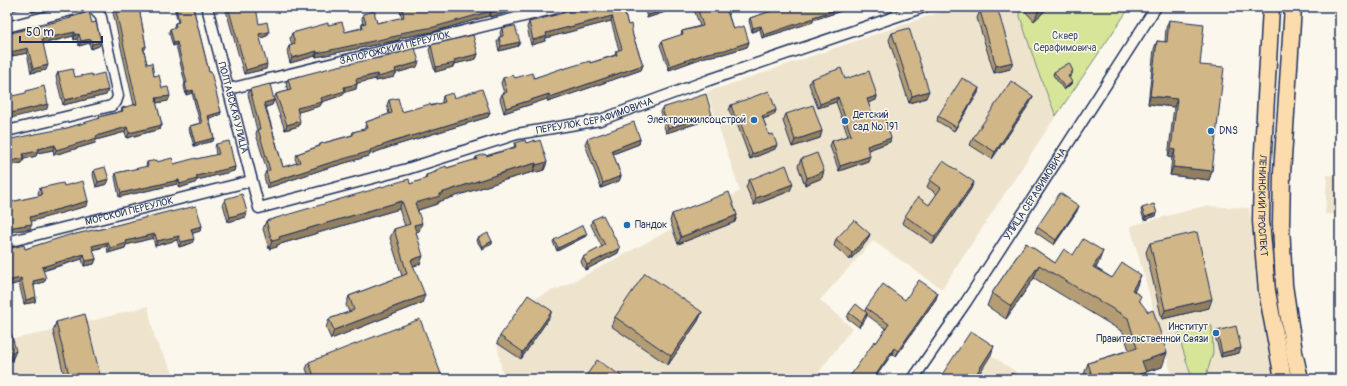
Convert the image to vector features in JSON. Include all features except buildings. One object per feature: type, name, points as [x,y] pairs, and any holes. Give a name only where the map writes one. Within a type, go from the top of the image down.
[{"type":"main road","name":"ЛЕНИНСКИЙ ПРОСПЕКТ","points":[[1271,7],[1262,170],[1261,220],[1267,291],[1283,379]]},
{"type":"main road","name":"ЛЕНИНСКИЙ ПРОСПЕКТ","points":[[1293,7],[1282,173],[1281,224],[1284,285],[1300,379]]},
{"type":"street","points":[[7,27],[83,7]]},
{"type":"street","points":[[7,131],[111,106],[116,102],[118,96],[101,17],[90,7]]},
{"type":"street","name":"ПОЛТАВСКАЯ УЛИЦА","points":[[207,7],[259,208]]},
{"type":"street","name":"ЗАПОРОЖСКИЙ ПЕРЕУЛОК","points":[[228,89],[561,7]]},
{"type":"street","name":"ПЕРЕУЛОК СЕРАФИМОВИЧА","points":[[259,208],[407,169],[517,134],[600,120],[709,80],[924,7]]},
{"type":"street","name":"УЛИЦА СЕРАФИМОВИЧА","points":[[913,379],[966,302],[1156,7]]},
{"type":"street","name":"МОРСКОЙ ПЕРЕУЛОК","points":[[7,242],[252,181]]},
{"type":"shaded area","points":[[955,7],[1017,7],[1037,69],[1056,116],[942,289],[873,241],[820,300],[852,328],[814,379],[503,379],[497,343],[525,302],[566,285],[740,191],[707,92]]},
{"type":"shaded area","points":[[1327,175],[1340,176],[1340,215],[1325,214]]},
{"type":"shaded area","name":"Институт Правительственной Связи","points":[[1204,206],[1249,208],[1279,379],[1173,379],[1130,226]]},
{"type":"shaded area","points":[[148,306],[155,340],[177,379],[7,379],[7,340],[53,331]]},
{"type":"shaded area","points":[[968,340],[1027,379],[942,379]]},
{"type":"green space","name":"Сквер Серафимовича","points":[[1017,7],[1130,7],[1056,116],[1037,69]]},
{"type":"green space","points":[[1194,325],[1212,326],[1213,353],[1205,379],[1192,379],[1178,334]]},
{"type":"place","name":"Электронжилсоцстрой","points":[[754,120]]},
{"type":"place","name":"Детский сад № 191","points":[[845,121]]},
{"type":"place","name":"DNS","points":[[1211,131]]},
{"type":"place","name":"Пандок","points":[[627,225]]},
{"type":"place","name":"Институт Правительственной Связи","points":[[1216,333]]}]
